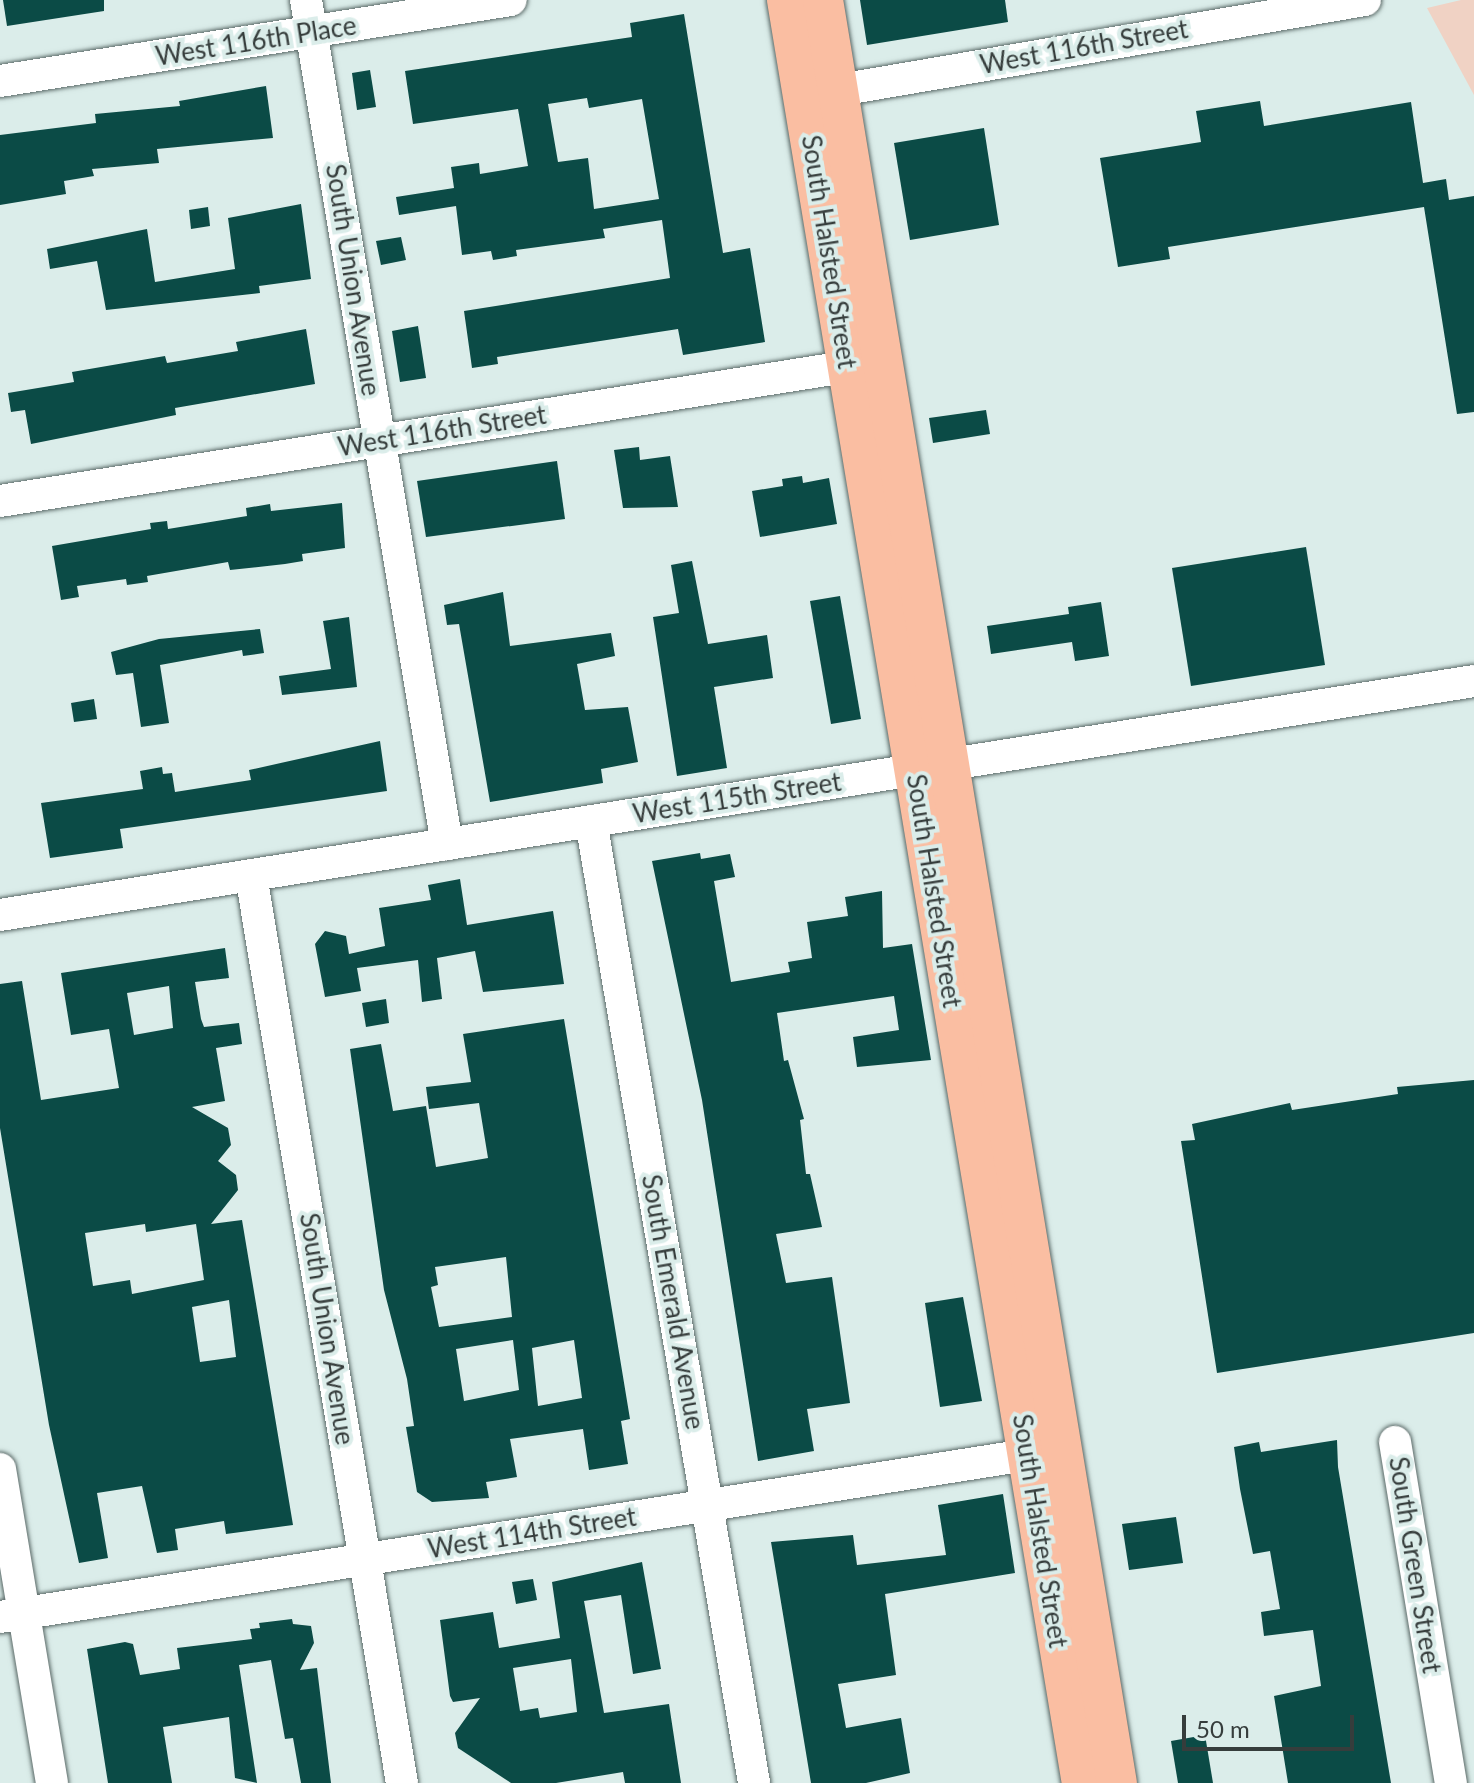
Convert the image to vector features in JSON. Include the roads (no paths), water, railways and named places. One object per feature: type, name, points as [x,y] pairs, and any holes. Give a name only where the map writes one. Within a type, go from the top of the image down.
[{"type":"main road","name":"South Halsted Street","points":[[787,0],[821,93],[1045,1452],[1117,1783]]},
{"type":"main road","name":"South Halsted Street","points":[[821,93],[823,0]]},
{"type":"main road","name":"South Halsted Street","points":[[1045,1452],[1082,1783]]},
{"type":"street","name":"South Union Avenue","points":[[306,0],[447,844]]},
{"type":"street","name":"West 116th Place","points":[[0,81],[511,0]]},
{"type":"street","name":"West 116th Street","points":[[821,93],[1365,0]]},
{"type":"street","name":"West 116th Street","points":[[0,501],[866,364]]},
{"type":"street","name":"West 115th Street","points":[[0,915],[1474,681]]},
{"type":"street","name":"South Emerald Avenue","points":[[591,821],[754,1783]]},
{"type":"street","name":"South Union Avenue","points":[[251,875],[402,1783]]},
{"type":"street","name":"South Green Street","points":[[1395,1442],[1451,1783]]},
{"type":"street","name":"West 114th Street","points":[[12,1615],[1045,1452]]},
{"type":"street","points":[[0,1469],[12,1615],[52,1783]]}]
